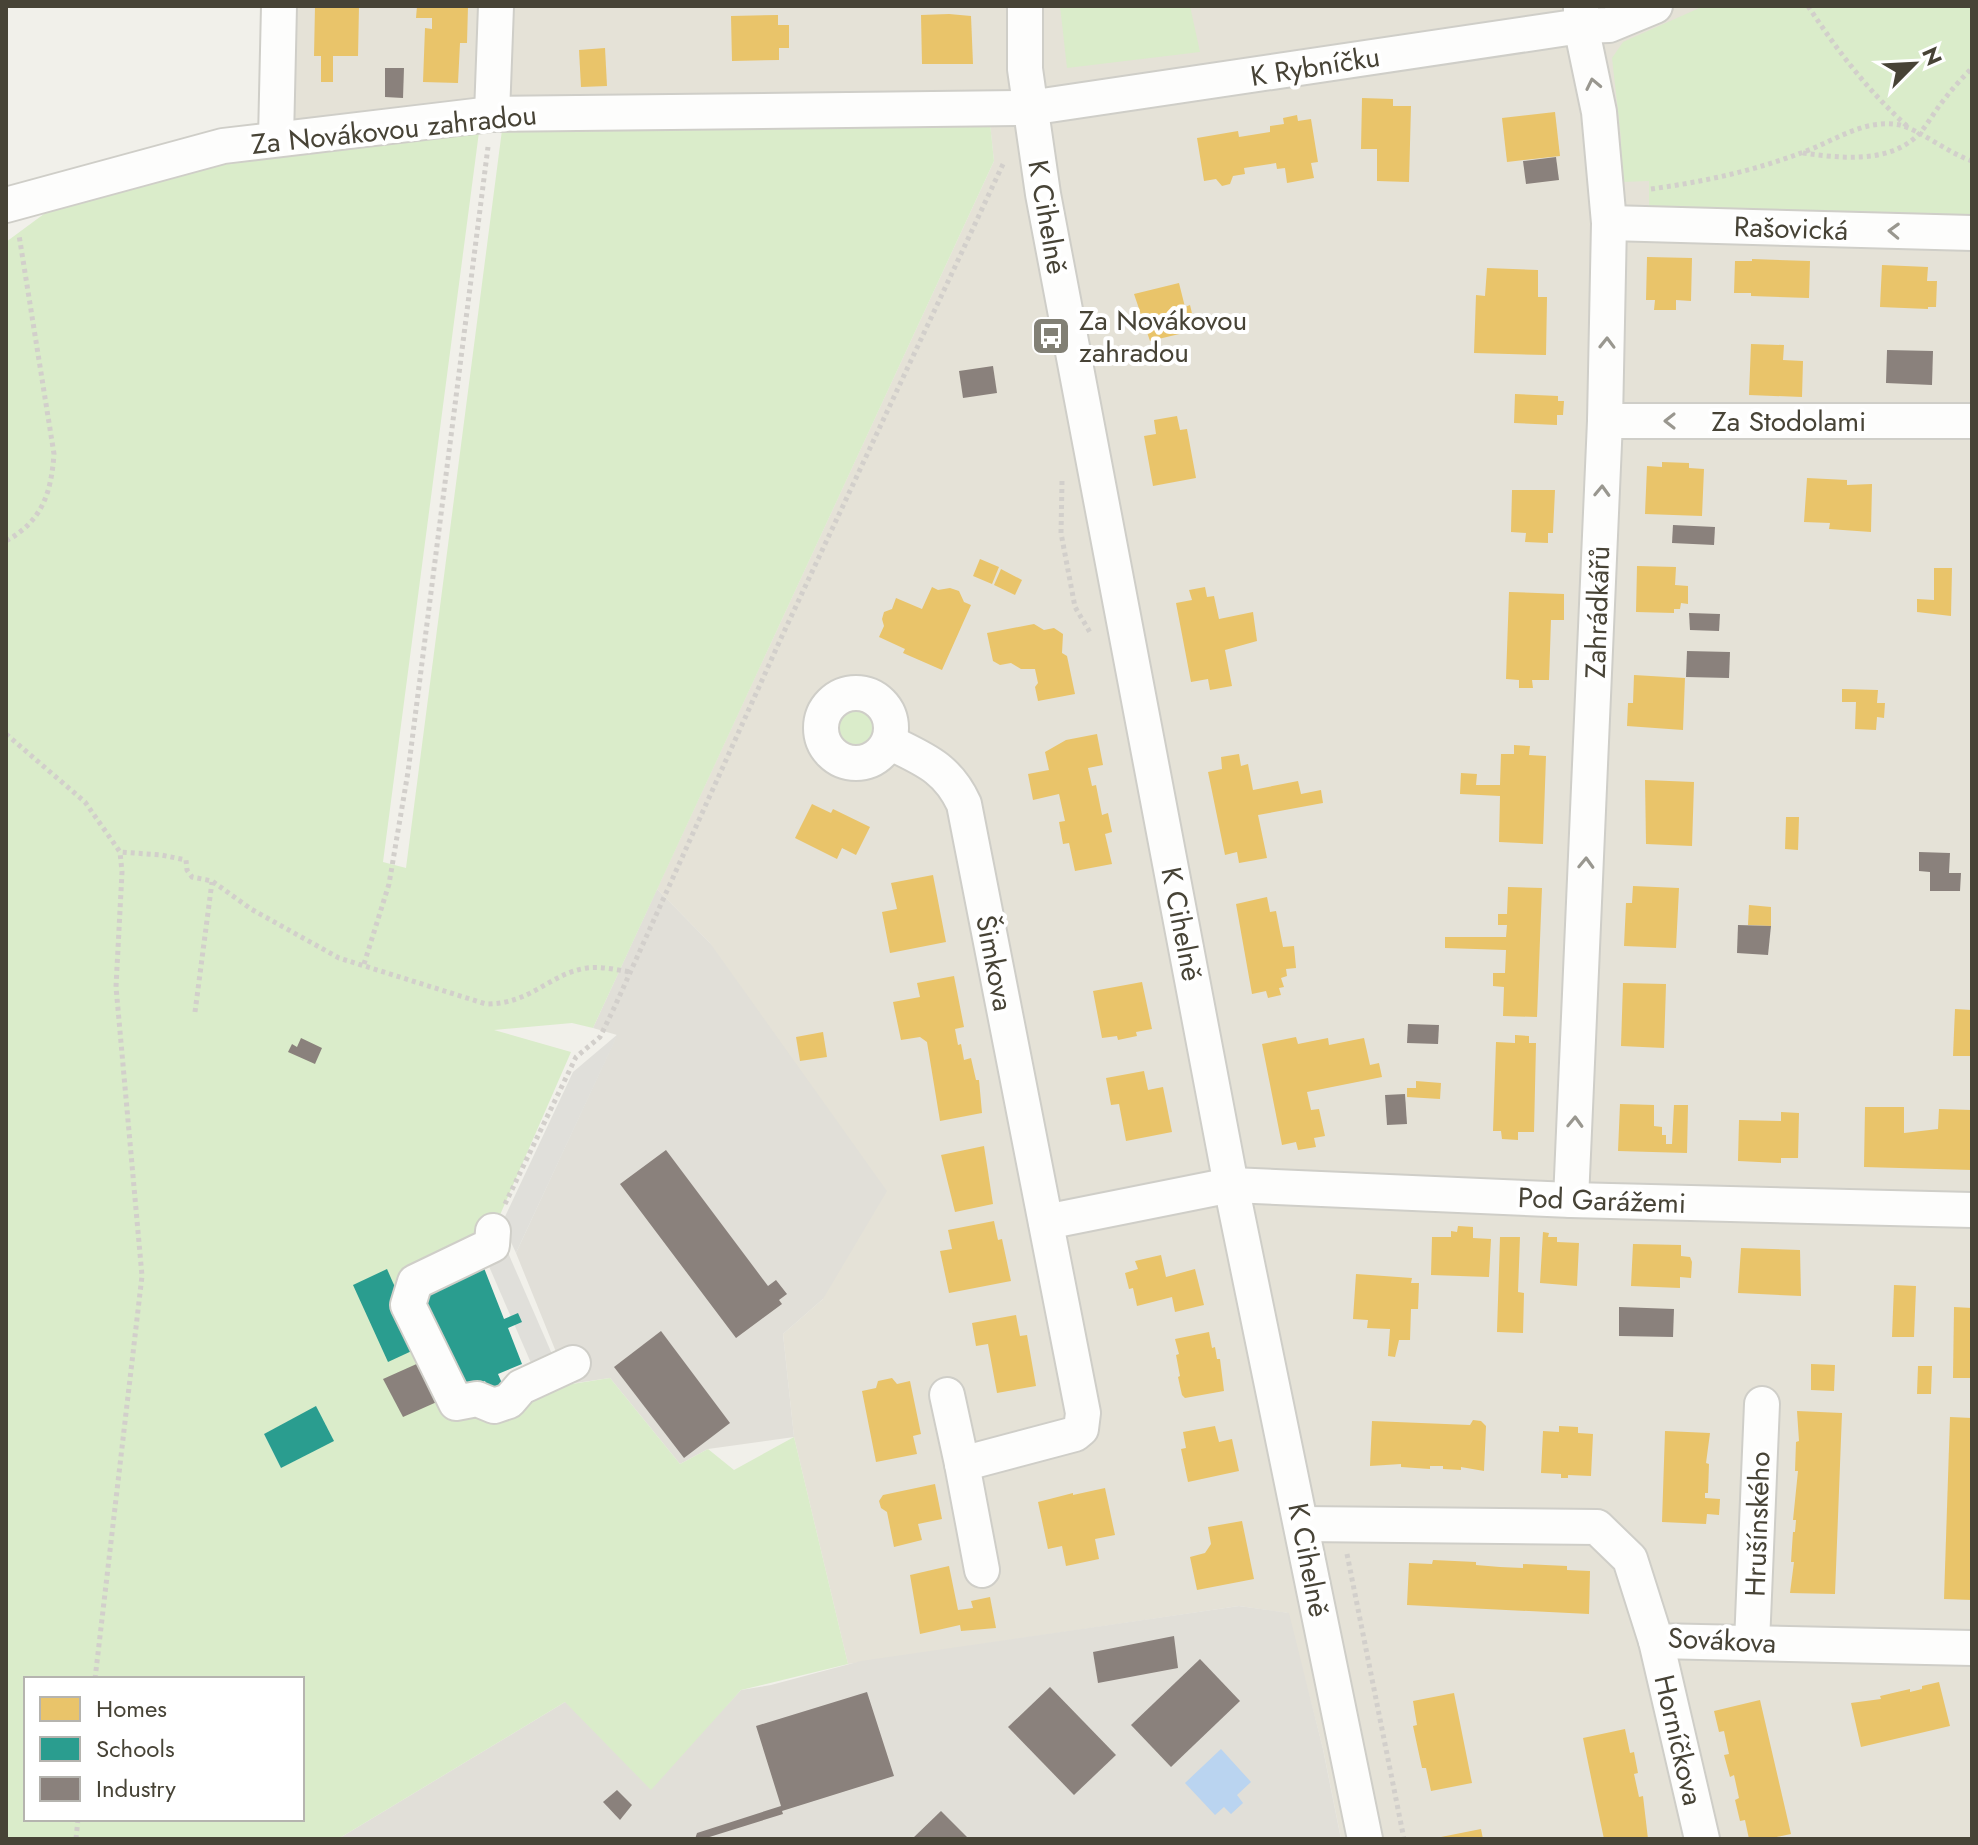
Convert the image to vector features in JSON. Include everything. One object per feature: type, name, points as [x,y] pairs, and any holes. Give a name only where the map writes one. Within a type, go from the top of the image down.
[{"type":"street","points":[[276,139],[279,6]]},
{"type":"street","points":[[492,114],[496,6]]},
{"type":"street","name":"K Cihelně","points":[[1025,6],[1025,69],[1029,108],[1231,1185],[1365,1839]]},
{"type":"street","name":"K Rybníčku","points":[[1029,108],[1581,16],[1609,25],[1655,6]]},
{"type":"street","name":"Zahrádkářů","points":[[1571,1200],[1605,421],[1608,209],[1599,112],[1581,16]]},
{"type":"street","name":"Za Novákovou zahradou","points":[[8,204],[201,151],[276,139],[492,114],[1029,108]]},
{"type":"street","name":"Rašovická","points":[[1608,209],[1972,233]]},
{"type":"street","name":"Za Stodolami","points":[[1605,421],[1972,421]]},
{"type":"street","name":"Šimkova","points":[[889,742],[931,763],[946,775],[964,804],[1083,1413],[1081,1429],[1067,1437],[962,1464]]},
{"type":"street","points":[[1046,1222],[1231,1185]]},
{"type":"street","name":"Pod Garážemi","points":[[1231,1185],[1571,1200],[1972,1210]]},
{"type":"street","points":[[493,1231],[492,1245],[415,1282],[408,1305],[456,1403],[477,1399],[494,1406],[509,1401],[521,1387],[573,1363]]},
{"type":"street","points":[[947,1395],[982,1570]]},
{"type":"street","name":"Hrušínského","points":[[1752,1643],[1762,1404]]},
{"type":"street","name":"Sovákova","points":[[1302,1524],[1597,1527],[1630,1559],[1656,1641],[1972,1648]]},
{"type":"street","name":"Horníčkova","points":[[1656,1641],[1702,1839]]},
{"type":"path","points":[[1808,6],[1873,92],[1916,133]]},
{"type":"path","points":[[1802,153],[1839,157],[1871,156],[1891,151],[1916,133],[1972,68]]},
{"type":"path","points":[[364,964],[389,884],[408,772],[492,114]]},
{"type":"path","points":[[1608,209],[1802,153],[1842,134],[1872,125],[1902,125],[1955,155],[1972,161]]},
{"type":"path","points":[[493,1231],[576,1057],[600,1037],[788,622],[1005,161]]},
{"type":"path","points":[[6,541],[26,529],[42,507],[52,484],[54,454],[21,240],[8,204]]},
{"type":"path","points":[[6,734],[85,802],[120,852],[122,872],[115,958],[116,987],[142,1276],[95,1677]]},
{"type":"path","points":[[120,852],[186,860],[192,877],[212,881],[251,909],[339,958],[486,1004],[503,1004],[529,996],[568,974],[586,968],[631,972]]},
{"type":"path","points":[[195,1012],[212,881]]},
{"type":"path","points":[[1345,1548],[1404,1839]]},
{"type":"shaded area","points":[[261,6],[1972,6],[1972,1839],[1341,1839],[1323,1749],[1288,1613],[1239,1606],[848,1664],[794,1437],[783,1334],[823,1299],[710,943],[657,889],[994,161],[990,124],[258,127]]},
{"type":"shaded area","points":[[657,889],[710,943],[887,1191],[823,1299],[783,1334],[794,1437],[708,1449],[680,1464],[610,1378],[569,1384],[516,1253],[617,1035],[593,1028]]},
{"type":"shaded area","points":[[618,1034],[516,1253],[502,1223],[573,1072]]},
{"type":"shaded area","points":[[499,1232],[552,1354],[531,1363],[478,1241]]},
{"type":"shaded area","points":[[1239,1606],[1289,1613],[1323,1749],[1341,1839],[338,1839],[565,1702],[686,1749],[741,1690],[861,1661]]},
{"type":"green space","points":[[1060,6],[1190,6],[1200,52],[1067,68]]},
{"type":"green space","points":[[1704,6],[1972,6],[1972,225],[1649,214],[1649,181],[1621,182],[1621,138],[1612,58],[1623,42]]},
{"type":"green space","points":[[990,123],[994,161],[593,1028],[572,1023],[494,1030],[571,1052],[493,1231],[408,1305],[456,1402],[610,1378],[680,1464],[708,1449],[734,1470],[794,1437],[848,1664],[741,1690],[651,1790],[565,1702],[338,1839],[6,1839],[6,242],[52,208],[225,163],[479,132],[383,862],[406,868],[502,130]],"holes":[[[316,1407],[333,1440],[281,1468],[264,1434]]]},
{"type":"green space","points":[[858,708],[872,714],[878,728],[872,742],[858,748],[844,742],[838,728],[844,714]]},
{"type":"water","points":[[1221,1749],[1251,1782],[1237,1795],[1243,1803],[1231,1814],[1224,1807],[1215,1815],[1185,1783]]},
{"type":"building: Homes","points":[[315,6],[359,6],[358,56],[333,56],[333,82],[321,82],[321,56],[314,56]]},
{"type":"building: Homes","points":[[417,6],[468,6],[467,43],[460,43],[458,83],[423,82],[425,28],[432,29],[432,18],[416,18]]},
{"type":"building: Homes","points":[[778,15],[778,25],[789,25],[789,48],[779,48],[779,60],[732,61],[731,16]]},
{"type":"building: Homes","points":[[921,15],[971,16],[973,64],[922,64]]},
{"type":"building: Homes","points":[[605,48],[607,86],[581,87],[579,50]]},
{"type":"building: Homes","points":[[1362,98],[1393,99],[1393,106],[1411,106],[1409,182],[1377,181],[1377,149],[1361,149]]},
{"type":"building: Homes","points":[[1555,112],[1560,156],[1507,162],[1502,118]]},
{"type":"building: Homes","points":[[1297,115],[1298,121],[1311,119],[1318,162],[1311,163],[1314,178],[1287,183],[1285,168],[1277,169],[1276,163],[1244,168],[1245,174],[1233,176],[1230,184],[1222,186],[1216,179],[1204,181],[1197,138],[1238,131],[1239,137],[1270,132],[1270,126],[1284,124],[1283,118]]},
{"type":"building: Homes","points":[[1647,257],[1692,258],[1691,301],[1676,300],[1676,310],[1654,310],[1655,300],[1646,300]]},
{"type":"building: Homes","points":[[1735,261],[1810,261],[1809,298],[1734,293]]},
{"type":"building: Homes","points":[[1882,265],[1928,267],[1927,281],[1937,281],[1936,307],[1880,307]]},
{"type":"building: Homes","points":[[1487,268],[1538,270],[1538,297],[1547,297],[1546,355],[1474,353],[1476,295],[1485,296]]},
{"type":"building: Homes","points":[[1179,283],[1185,307],[1190,305],[1196,330],[1150,341],[1134,294]]},
{"type":"building: Homes","points":[[1751,344],[1784,345],[1783,360],[1803,361],[1802,397],[1749,395]]},
{"type":"building: Homes","points":[[1515,394],[1558,396],[1558,401],[1564,401],[1563,415],[1557,415],[1557,425],[1514,423]]},
{"type":"building: Homes","points":[[1177,416],[1180,430],[1187,429],[1196,478],[1153,486],[1144,436],[1156,434],[1154,420]]},
{"type":"building: Homes","points":[[1662,462],[1689,463],[1689,468],[1704,469],[1702,516],[1645,514],[1647,466],[1662,467]]},
{"type":"building: Homes","points":[[1807,478],[1847,480],[1847,485],[1872,484],[1871,532],[1829,529],[1830,523],[1804,522]]},
{"type":"building: Homes","points":[[1512,490],[1555,490],[1553,533],[1548,533],[1548,543],[1525,542],[1526,533],[1511,532]]},
{"type":"building: Homes","points":[[980,559],[999,567],[992,584],[973,576]]},
{"type":"building: Homes","points":[[1637,566],[1676,567],[1675,585],[1688,586],[1688,604],[1681,603],[1680,609],[1674,609],[1674,613],[1636,612]]},
{"type":"building: Homes","points":[[1934,568],[1952,568],[1951,616],[1917,612],[1917,599],[1934,600]]},
{"type":"building: Homes","points":[[1001,569],[1022,580],[1015,595],[994,585]]},
{"type":"building: Homes","points":[[932,587],[959,591],[964,602],[971,605],[942,670],[903,653],[905,649],[879,637],[884,626],[884,612],[892,609],[896,598],[922,609]]},
{"type":"building: Homes","points":[[1205,587],[1207,597],[1214,596],[1219,619],[1253,612],[1257,641],[1225,650],[1232,686],[1210,690],[1208,679],[1191,682],[1176,603],[1192,600],[1189,590]]},
{"type":"building: Homes","points":[[1509,592],[1564,594],[1564,620],[1551,620],[1549,680],[1532,680],[1533,688],[1519,688],[1519,680],[1506,679]]},
{"type":"building: Homes","points":[[1034,624],[1044,630],[1054,628],[1063,634],[1062,653],[1067,656],[1075,694],[1038,701],[1035,669],[1021,669],[1011,663],[1000,665],[993,661],[987,633]]},
{"type":"building: Homes","points":[[1634,675],[1685,678],[1683,730],[1627,726],[1628,703],[1633,703]]},
{"type":"building: Homes","points":[[1842,689],[1878,690],[1877,703],[1885,703],[1884,718],[1877,717],[1876,730],[1855,729],[1856,702],[1842,702]]},
{"type":"building: Homes","points":[[1097,734],[1103,765],[1088,768],[1092,786],[1096,785],[1102,815],[1108,813],[1112,832],[1105,834],[1112,864],[1075,871],[1069,843],[1063,844],[1059,822],[1065,821],[1059,794],[1033,800],[1028,774],[1049,770],[1045,752],[1066,740]]},
{"type":"building: Homes","points":[[1514,745],[1530,746],[1529,755],[1546,756],[1543,844],[1499,842],[1500,796],[1460,794],[1461,773],[1477,774],[1476,785],[1500,785],[1501,754],[1514,754]]},
{"type":"building: Homes","points":[[1239,754],[1241,766],[1248,764],[1253,790],[1298,781],[1301,794],[1321,790],[1323,803],[1258,815],[1267,858],[1239,863],[1237,852],[1225,855],[1208,772],[1222,769],[1221,757]]},
{"type":"building: Homes","points":[[1645,780],[1694,782],[1692,846],[1646,844]]},
{"type":"building: Homes","points":[[812,804],[831,813],[833,809],[870,827],[856,855],[842,848],[837,859],[795,838]]},
{"type":"building: Homes","points":[[1786,817],[1799,817],[1798,850],[1785,849]]},
{"type":"building: Homes","points":[[933,875],[946,942],[890,953],[882,912],[897,909],[891,883]]},
{"type":"building: Homes","points":[[1633,886],[1679,888],[1676,948],[1624,946],[1626,903],[1632,903]]},
{"type":"building: Homes","points":[[1508,887],[1542,888],[1537,1017],[1503,1016],[1504,987],[1493,986],[1493,973],[1505,973],[1506,950],[1445,948],[1445,937],[1506,937],[1507,925],[1498,925],[1498,914],[1507,914]]},
{"type":"building: Homes","points":[[1267,897],[1270,912],[1276,911],[1283,947],[1294,946],[1296,968],[1286,969],[1287,976],[1281,978],[1284,987],[1279,988],[1281,995],[1268,998],[1266,991],[1252,994],[1236,904]]},
{"type":"building: Homes","points":[[1749,905],[1771,907],[1771,926],[1748,925]]},
{"type":"building: Homes","points":[[954,976],[964,1027],[955,1029],[958,1045],[961,1044],[964,1060],[971,1058],[976,1080],[979,1080],[982,1113],[940,1121],[927,1042],[920,1037],[901,1040],[893,1002],[920,997],[917,983]]},
{"type":"building: Homes","points":[[1142,982],[1152,1029],[1118,1040],[1117,1036],[1102,1038],[1093,991]]},
{"type":"building: Homes","points":[[1623,983],[1666,984],[1664,1048],[1621,1046]]},
{"type":"building: Homes","points":[[1955,1009],[1972,1010],[1972,1056],[1953,1056]]},
{"type":"building: Homes","points":[[823,1032],[827,1057],[800,1061],[796,1037]]},
{"type":"building: Homes","points":[[1515,1035],[1529,1036],[1529,1043],[1536,1043],[1534,1132],[1518,1132],[1518,1140],[1502,1139],[1501,1131],[1493,1131],[1496,1042],[1515,1043]]},
{"type":"building: Homes","points":[[1296,1037],[1298,1044],[1328,1038],[1329,1045],[1364,1038],[1370,1065],[1379,1063],[1382,1077],[1307,1092],[1311,1110],[1319,1109],[1325,1136],[1314,1138],[1316,1147],[1298,1150],[1296,1142],[1282,1145],[1262,1044]]},
{"type":"building: Homes","points":[[1144,1071],[1148,1090],[1163,1087],[1172,1132],[1126,1141],[1119,1104],[1111,1105],[1106,1078]]},
{"type":"building: Homes","points":[[1416,1081],[1441,1083],[1440,1099],[1407,1097],[1407,1088],[1416,1088]]},
{"type":"building: Homes","points":[[1620,1104],[1654,1105],[1654,1126],[1662,1127],[1666,1144],[1672,1144],[1674,1105],[1688,1105],[1687,1153],[1618,1151]]},
{"type":"building: Homes","points":[[1865,1107],[1904,1107],[1904,1133],[1938,1129],[1939,1109],[1972,1110],[1972,1170],[1864,1167]]},
{"type":"building: Homes","points":[[1781,1112],[1799,1113],[1798,1158],[1781,1158],[1781,1163],[1738,1161],[1739,1120],[1781,1121]]},
{"type":"building: Homes","points":[[984,1146],[993,1204],[955,1212],[941,1155]]},
{"type":"building: Homes","points":[[994,1221],[998,1240],[1002,1239],[1011,1281],[949,1293],[940,1251],[952,1249],[948,1230]]},
{"type":"building: Homes","points":[[1458,1226],[1473,1227],[1473,1238],[1491,1239],[1489,1277],[1431,1275],[1432,1237],[1451,1237],[1451,1231],[1457,1232]]},
{"type":"building: Homes","points":[[1543,1232],[1549,1233],[1548,1237],[1557,1237],[1557,1242],[1579,1243],[1577,1286],[1540,1283]]},
{"type":"building: Homes","points":[[1500,1237],[1520,1237],[1518,1292],[1524,1293],[1523,1333],[1497,1332]]},
{"type":"building: Homes","points":[[1633,1244],[1681,1245],[1681,1256],[1690,1257],[1692,1262],[1691,1278],[1680,1277],[1680,1288],[1631,1286]]},
{"type":"building: Homes","points":[[1741,1248],[1800,1250],[1801,1296],[1738,1293]]},
{"type":"building: Homes","points":[[1161,1255],[1166,1277],[1195,1269],[1204,1305],[1175,1312],[1172,1297],[1137,1306],[1125,1273],[1138,1269],[1135,1261]]},
{"type":"building: Homes","points":[[1356,1274],[1412,1278],[1411,1283],[1419,1283],[1418,1309],[1411,1309],[1410,1340],[1399,1340],[1395,1357],[1388,1356],[1390,1329],[1367,1328],[1368,1320],[1353,1319]]},
{"type":"building: Homes","points":[[1894,1285],[1916,1286],[1914,1337],[1892,1337]]},
{"type":"building: Homes","points":[[1954,1307],[1972,1308],[1972,1378],[1953,1378]]},
{"type":"building: Homes","points":[[1016,1315],[1020,1336],[1027,1335],[1036,1386],[997,1393],[988,1344],[976,1346],[972,1323]]},
{"type":"building: Homes","points":[[1209,1332],[1212,1348],[1215,1347],[1217,1359],[1220,1359],[1224,1391],[1185,1398],[1178,1377],[1176,1355],[1179,1354],[1175,1339]]},
{"type":"building: Homes","points":[[1811,1364],[1835,1365],[1834,1391],[1811,1390]]},
{"type":"building: Homes","points":[[1918,1366],[1932,1366],[1931,1394],[1917,1394]]},
{"type":"building: Homes","points":[[892,1378],[897,1384],[910,1381],[921,1434],[913,1436],[917,1454],[876,1462],[862,1391],[876,1388],[878,1381]]},
{"type":"building: Homes","points":[[1797,1411],[1842,1413],[1835,1594],[1790,1593],[1798,1471],[1795,1471],[1796,1442],[1799,1441]]},
{"type":"building: Homes","points":[[1950,1417],[1972,1418],[1972,1600],[1944,1599]]},
{"type":"building: Homes","points":[[1473,1420],[1481,1421],[1486,1426],[1484,1471],[1461,1467],[1461,1470],[1443,1469],[1443,1466],[1430,1466],[1430,1469],[1401,1467],[1401,1464],[1370,1466],[1372,1421],[1470,1425]]},
{"type":"building: Homes","points":[[1215,1426],[1219,1442],[1232,1439],[1239,1471],[1188,1482],[1181,1449],[1186,1448],[1183,1432]]},
{"type":"building: Homes","points":[[1559,1426],[1578,1427],[1578,1433],[1593,1434],[1591,1476],[1568,1475],[1568,1478],[1561,1478],[1561,1474],[1541,1473],[1543,1431],[1559,1432]]},
{"type":"building: Homes","points":[[1665,1431],[1710,1433],[1706,1463],[1709,1464],[1708,1493],[1705,1493],[1705,1498],[1720,1499],[1719,1515],[1707,1514],[1706,1524],[1662,1522]]},
{"type":"building: Homes","points":[[935,1484],[942,1519],[918,1524],[922,1540],[894,1547],[887,1512],[881,1508],[879,1501],[883,1495]]},
{"type":"building: Homes","points":[[1105,1488],[1115,1535],[1095,1539],[1099,1559],[1066,1566],[1062,1546],[1048,1549],[1038,1502]]},
{"type":"building: Homes","points":[[1242,1521],[1254,1579],[1197,1590],[1190,1557],[1205,1553],[1211,1544],[1208,1527]]},
{"type":"building: Homes","points":[[1433,1560],[1476,1562],[1476,1565],[1500,1567],[1523,1568],[1523,1564],[1567,1566],[1567,1570],[1590,1571],[1589,1614],[1407,1605],[1409,1563],[1432,1564]]},
{"type":"building: Homes","points":[[949,1566],[958,1610],[973,1608],[971,1601],[990,1597],[996,1628],[961,1631],[960,1625],[920,1634],[910,1575]]},
{"type":"building: Homes","points":[[1939,1682],[1950,1726],[1861,1747],[1851,1703],[1881,1699],[1880,1696],[1910,1689],[1910,1692]]},
{"type":"building: Homes","points":[[1454,1693],[1472,1783],[1431,1791],[1426,1768],[1422,1768],[1413,1726],[1417,1725],[1413,1701]]},
{"type":"building: Homes","points":[[1760,1700],[1791,1834],[1749,1839],[1745,1820],[1740,1821],[1735,1800],[1739,1798],[1734,1775],[1730,1777],[1724,1755],[1729,1754],[1724,1731],[1719,1732],[1714,1711]]},
{"type":"building: Homes","points":[[1625,1729],[1630,1753],[1634,1752],[1638,1773],[1634,1774],[1639,1797],[1643,1796],[1648,1839],[1604,1839],[1592,1782],[1583,1738]]},
{"type":"building: Homes","points":[[1481,1829],[1483,1839],[1436,1839],[1436,1838]]},
{"type":"building: Schools","points":[[484,1268],[504,1319],[518,1313],[522,1322],[508,1328],[522,1364],[498,1374],[504,1388],[491,1394],[485,1381],[461,1392],[415,1299]]},
{"type":"building: Schools","points":[[387,1269],[409,1319],[416,1349],[388,1362],[353,1285]]},
{"type":"building: Schools","points":[[316,1406],[334,1441],[281,1468],[264,1434]]},
{"type":"building: Industry","points":[[385,68],[404,68],[403,98],[385,97]]},
{"type":"building: Industry","points":[[1556,157],[1559,180],[1526,184],[1523,161]]},
{"type":"building: Industry","points":[[1887,350],[1933,351],[1932,385],[1886,383]]},
{"type":"building: Industry","points":[[993,366],[997,393],[963,398],[959,371]]},
{"type":"building: Industry","points":[[1673,525],[1715,527],[1714,545],[1672,543]]},
{"type":"building: Industry","points":[[1689,613],[1720,614],[1719,631],[1690,630]]},
{"type":"building: Industry","points":[[1687,651],[1730,652],[1729,678],[1686,677]]},
{"type":"building: Industry","points":[[1919,852],[1950,853],[1949,873],[1961,873],[1960,891],[1930,891],[1930,872],[1919,871]]},
{"type":"building: Industry","points":[[1738,925],[1771,926],[1768,955],[1737,953]]},
{"type":"building: Industry","points":[[1408,1024],[1439,1025],[1438,1044],[1407,1043]]},
{"type":"building: Industry","points":[[301,1038],[322,1048],[315,1064],[288,1052],[292,1044],[297,1047]]},
{"type":"building: Industry","points":[[1405,1094],[1407,1124],[1387,1125],[1385,1095]]},
{"type":"building: Industry","points":[[666,1150],[768,1286],[776,1280],[787,1294],[779,1300],[782,1304],[736,1338],[620,1184]]},
{"type":"building: Industry","points":[[1619,1307],[1674,1309],[1673,1337],[1619,1336]]},
{"type":"building: Industry","points":[[661,1331],[730,1423],[684,1458],[614,1367]]},
{"type":"building: Industry","points":[[421,1362],[439,1401],[403,1417],[383,1379]]},
{"type":"building: Industry","points":[[1174,1636],[1178,1668],[1098,1683],[1093,1652]]},
{"type":"building: Industry","points":[[1200,1659],[1240,1701],[1171,1767],[1131,1725]]},
{"type":"building: Industry","points":[[1050,1687],[1116,1755],[1074,1795],[1008,1727]]},
{"type":"building: Industry","points":[[867,1692],[894,1776],[782,1811],[783,1814],[695,1839],[697,1833],[781,1806],[756,1726]]},
{"type":"building: Industry","points":[[617,1790],[632,1805],[620,1820],[603,1802]]},
{"type":"building: Industry","points":[[941,1811],[969,1839],[912,1839]]},
{"type":"place","name":"Za Novákovou zahradou","points":[[1051,336]]}]
